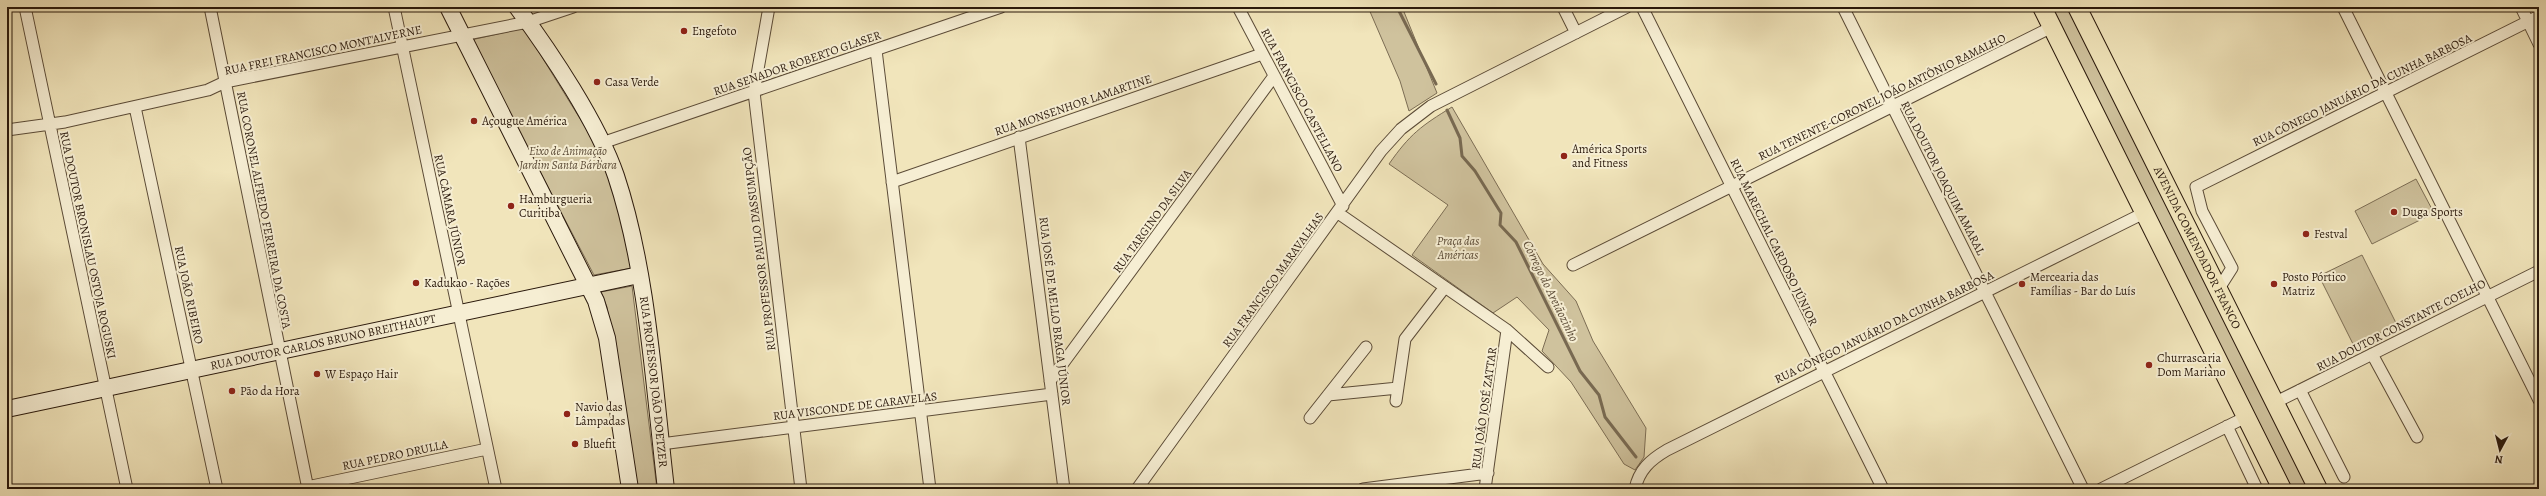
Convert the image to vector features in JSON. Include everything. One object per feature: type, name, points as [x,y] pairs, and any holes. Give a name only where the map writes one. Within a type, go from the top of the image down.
[{"type":"highway","points":[[2042,7],[2282,489]]},
{"type":"highway","name":"AVENIDA COMENDADOR FRANCO","points":[[2083,9],[2218,290],[2318,489]]},
{"type":"highway","points":[[2291,436],[2324,489]]},
{"type":"main road","points":[[448,7],[590,285],[607,338],[630,489]]},
{"type":"main road","name":"RUA PROFESSOR JOÃO DOETZER","points":[[517,7],[528,22],[602,144],[616,176],[626,209],[640,275],[666,489]]},
{"type":"main road","name":"RUA DOUTOR CARLOS BRUNO BREITHAUPT","points":[[7,409],[640,275]]},
{"type":"street","name":"RUA DOUTOR BRONISLAU OSTOJA ROGUSKI","points":[[24,7],[127,489]]},
{"type":"street","name":"RUA CORONEL ALFREDO FERREIRA DA COSTA","points":[[210,7],[308,488]]},
{"type":"street","name":"RUA CÂMARA JÚNIOR","points":[[394,7],[496,489]]},
{"type":"street","name":"RUA FREI FRANCISCO MONT'ALVERNE","points":[[7,130],[49,124],[208,90],[225,82],[528,22],[573,7]]},
{"type":"street","name":"RUA PROFESSOR PAULO D'ASSUMPÇÃO","points":[[769,7],[754,92],[801,489]]},
{"type":"street","name":"RUA SENADOR ROBERTO GLASER","points":[[602,144],[1001,7]]},
{"type":"street","name":"RUA FRANCISCO CASTELLANO","points":[[1238,7],[1340,210],[1445,288],[1507,330],[1548,367]]},
{"type":"street","points":[[1563,7],[1576,33]]},
{"type":"street","name":"RUA FRANCISCO MARAVALHAS","points":[[1137,489],[1391,139],[1412,119],[1443,100],[1627,7]]},
{"type":"street","name":"RUA MARECHAL CARDOSO JÚNIOR","points":[[1642,7],[1883,489]]},
{"type":"street","name":"RUA DOUTOR JOAQUIM AMARAL","points":[[1844,7],[2083,489]]},
{"type":"street","points":[[2343,7],[2539,400]]},
{"type":"street","points":[[2521,7],[2539,44]]},
{"type":"street","name":"RUA CÔNEGO JANUÁRIO DA CUNHA BARBOSA","points":[[2218,290],[2232,268],[2202,211],[2196,187],[2539,16]]},
{"type":"street","name":"RUA TENENTE-CORONEL JOÃO ANTÔNIO RAMALHO","points":[[1573,265],[2052,27]]},
{"type":"street","points":[[876,50],[930,489]]},
{"type":"street","name":"RUA MONSENHOR LAMARTINE","points":[[892,182],[1262,54]]},
{"type":"street","name":"RUA TARGINO DA SILVA","points":[[1050,381],[1274,76]]},
{"type":"street","name":"RUA JOÃO RIBEIRO","points":[[135,106],[217,489]]},
{"type":"street","name":"RUA JOSÉ DE MELLO BRAGA JÚNIOR","points":[[1020,137],[1064,489]]},
{"type":"street","name":"RUA CÔNEGO JANUÁRIO DA CUNHA BARBOSA","points":[[1635,489],[1640,473],[1652,460],[1666,450],[2144,213]]},
{"type":"street","name":"RUA DOUTOR CONSTANTE COELHO","points":[[2274,403],[2539,271]]},
{"type":"street","points":[[1396,401],[1407,336],[1445,288]]},
{"type":"street","name":"RUA JOÃO JOSÉ ZATTAR","points":[[1486,489],[1507,330]]},
{"type":"street","points":[[1310,418],[1366,347]]},
{"type":"street","points":[[2372,354],[2417,437]]},
{"type":"street","points":[[1328,395],[1398,388]]},
{"type":"street","points":[[2300,390],[2344,477]]},
{"type":"street","name":"RUA VISCONDE DE CARAVELAS","points":[[661,444],[1052,394]]},
{"type":"street","points":[[2101,489],[2246,417]]},
{"type":"street","points":[[2227,426],[2257,489]]},
{"type":"street","name":"RUA PEDRO DRULLA","points":[[308,488],[487,449]]},
{"type":"street","points":[[1362,489],[1488,473]]},
{"type":"green space","points":[[1368,7],[1402,7],[1437,93],[1409,111],[1400,81]]},
{"type":"green space","points":[[2050,7],[2068,7],[2310,489],[2291,489]]},
{"type":"green space","name":"Eixo de Animação Jardim Santa Bárbara","points":[[524,28],[595,143],[617,200],[632,268],[594,275],[471,40]]},
{"type":"green space","name":"Praça das Américas","points":[[1452,107],[1543,264],[1576,301],[1593,341],[1646,428],[1644,457],[1635,470],[1624,464],[1571,382],[1542,351],[1549,330],[1517,297],[1493,313],[1412,255],[1448,205],[1389,164],[1403,145],[1417,131]]},
{"type":"green space","name":"Duga Sports","points":[[2416,179],[2434,213],[2372,244],[2355,211]]},
{"type":"green space","points":[[2362,255],[2397,325],[2354,346],[2319,276]]},
{"type":"green space","points":[[632,286],[657,489],[636,489],[607,307],[601,292]]},
{"type":"waterway","name":"Córrego do Areiãozinho","points":[[1397,7],[1436,84]]},
{"type":"waterway","name":"Córrego do Areiãozinho","points":[[1447,110],[1460,138],[1462,156],[1475,171],[1501,213],[1500,225],[1516,242],[1580,371],[1599,395],[1605,417],[1636,457]]},
{"type":"place","name":"Engefoto","points":[[684,31]]},
{"type":"place","name":"Casa Verde","points":[[597,82]]},
{"type":"place","name":"Açougue América","points":[[474,121]]},
{"type":"place","name":"América Sports and Fitness","points":[[1564,156]]},
{"type":"place","name":"Hamburgueria Curitiba","points":[[511,206]]},
{"type":"place","name":"Duga Sports","points":[[2394,212]]},
{"type":"place","name":"Festval","points":[[2306,234]]},
{"type":"place","name":"Kadukao - Rações","points":[[416,283]]},
{"type":"place","name":"Mercearia das Famílias - Bar do Luís","points":[[2022,284]]},
{"type":"place","name":"Posto Pórtico Matriz","points":[[2274,284]]},
{"type":"place","name":"Churrascaria Dom Mariano","points":[[2149,365]]},
{"type":"place","name":"W Espaço Hair","points":[[317,374]]},
{"type":"place","name":"Pão da Hora","points":[[232,391]]},
{"type":"place","name":"Navio das Lâmpadas","points":[[567,414]]},
{"type":"place","name":"Bluefit","points":[[575,444]]}]
